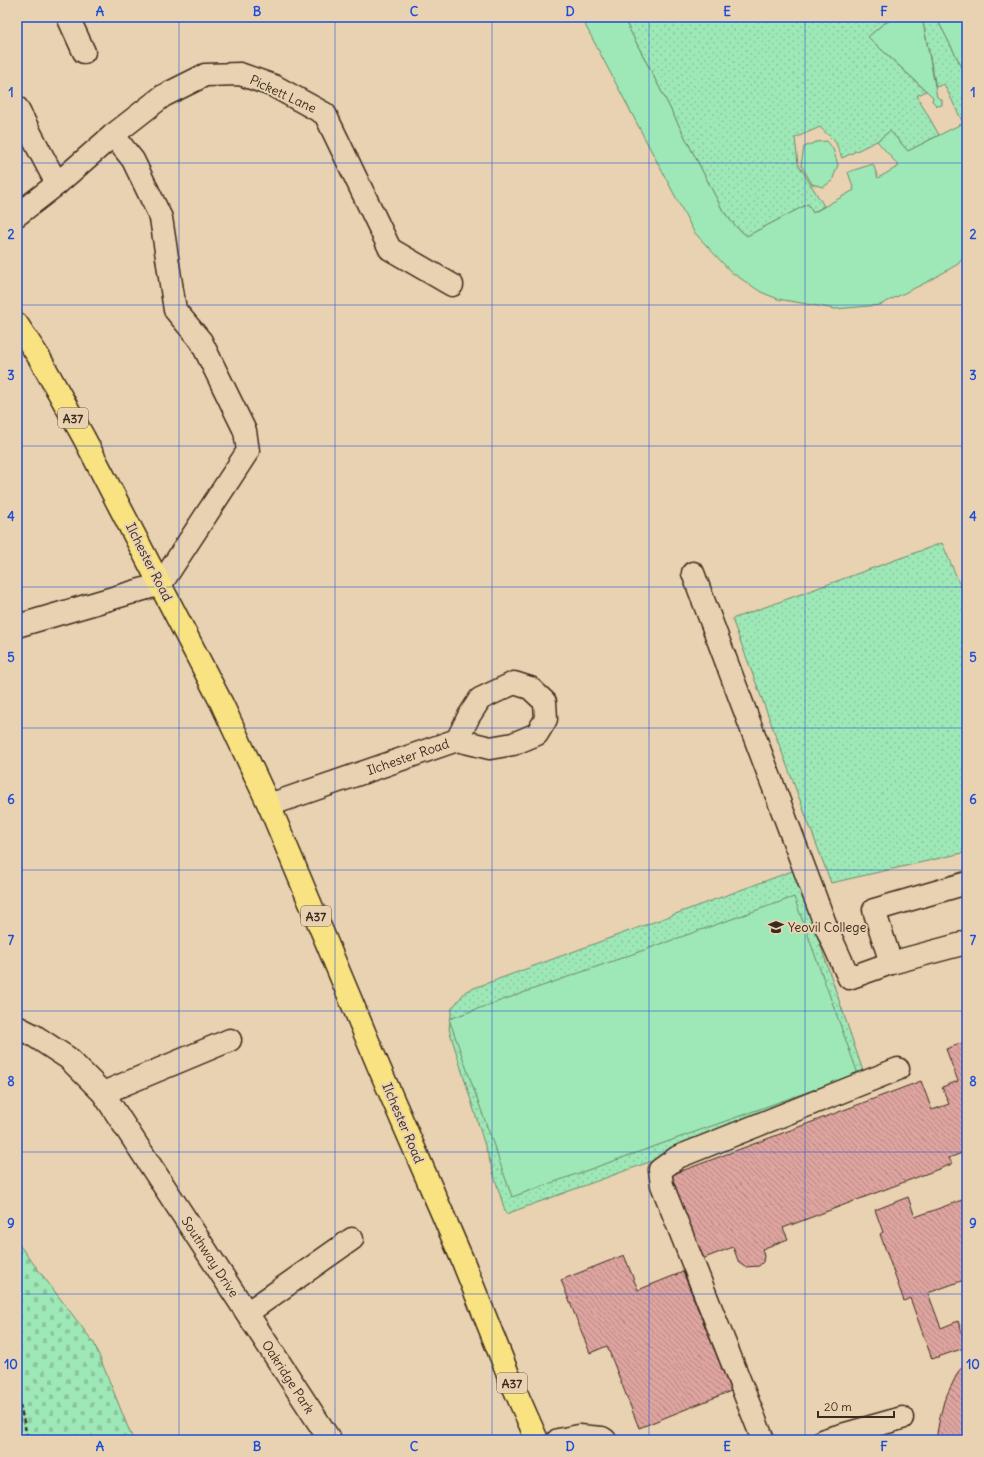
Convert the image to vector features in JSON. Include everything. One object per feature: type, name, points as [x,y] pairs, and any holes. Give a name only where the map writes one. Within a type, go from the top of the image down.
[{"type":"highway","name":"Ilchester Road","points":[[17,324],[40,359],[61,396],[161,584],[222,704],[269,806],[378,1065],[462,1259],[508,1374],[537,1440]]},
{"type":"street","points":[[68,17],[84,52]]},
{"type":"street","name":"Pickett Lane","points":[[17,215],[57,184],[113,135],[163,96],[205,75],[240,74],[274,86],[325,114],[390,249],[452,285]]},
{"type":"street","points":[[17,108],[57,184]]},
{"type":"street","points":[[17,626],[161,584],[248,451],[245,430],[201,341],[175,310],[161,218],[133,160],[113,135]]},
{"type":"street","points":[[692,574],[826,928],[849,978],[891,963],[962,944],[967,941]]},
{"type":"street","name":"Ilchester Road","points":[[269,806],[457,740]]},
{"type":"street","points":[[891,963],[874,910],[967,883]]},
{"type":"street","name":"Southway Drive","points":[[17,1027],[33,1035],[68,1058],[103,1093],[247,1313]]},
{"type":"street","points":[[103,1093],[230,1040]]},
{"type":"street","points":[[763,1440],[662,1185],[660,1170],[678,1157],[898,1069]]},
{"type":"street","points":[[247,1313],[352,1239]]},
{"type":"street","name":"Oakridge Park","points":[[247,1313],[330,1440]]},
{"type":"street","points":[[831,1439],[902,1418]]},
{"type":"street","points":[[558,1440],[580,1436],[605,1440]]},
{"type":"path","points":[[17,1392],[28,1440]]},
{"type":"path","points":[[17,1421],[23,1419]]},
{"type":"green space","points":[[581,17],[623,17],[723,211],[735,226],[747,236],[808,204],[813,213],[854,190],[848,172],[873,164],[878,178],[899,166],[877,141],[890,131],[908,151],[967,121],[967,253],[958,264],[929,281],[880,305],[835,309],[778,299],[761,292],[731,272],[694,232]]},
{"type":"green space","points":[[623,17],[897,17],[883,24],[868,37],[926,91],[917,96],[939,135],[908,151],[890,131],[877,141],[842,158],[836,143],[820,127],[795,138],[798,164],[824,206],[813,213],[808,204],[747,236],[735,226],[723,211]]},
{"type":"green space","points":[[897,17],[922,17],[937,97],[942,100],[942,105],[937,106],[932,101],[933,97],[868,37],[883,24]]},
{"type":"green space","points":[[922,17],[936,17],[967,78],[967,121],[963,123],[944,84],[936,87]]},
{"type":"green space","points":[[936,17],[967,17],[967,78],[964,71]]},
{"type":"green space","points":[[827,141],[833,149],[838,165],[832,181],[823,187],[812,184],[801,165],[804,147],[816,142]]},
{"type":"green space","points":[[942,543],[967,601],[967,852],[831,883],[732,619]]},
{"type":"green space","points":[[795,870],[867,1083],[506,1214],[449,1029],[452,1008],[466,991]]},
{"type":"green space","points":[[794,897],[858,1074],[512,1197],[449,1019]]},
{"type":"green space","points":[[17,1242],[94,1343],[133,1440],[17,1440]]},
{"type":"building","points":[[967,1041],[967,1151],[949,1158],[952,1164],[783,1228],[788,1239],[762,1249],[764,1256],[763,1262],[759,1266],[745,1267],[739,1263],[733,1247],[702,1259],[671,1175],[921,1081],[932,1110],[949,1104],[942,1087],[958,1081],[946,1049]]},
{"type":"building","points":[[908,1197],[915,1217],[962,1200],[967,1213],[967,1279],[928,1293],[941,1328],[958,1321],[967,1347],[932,1359],[910,1298],[904,1301],[880,1234],[883,1232],[875,1210]]},
{"type":"building","points":[[624,1255],[638,1290],[683,1272],[731,1391],[639,1428],[607,1346],[590,1353],[561,1280]]},
{"type":"building","points":[[967,1362],[967,1440],[938,1440],[937,1433],[944,1401],[958,1372]]},
{"type":"place","name":"Yeovil College","points":[[776,927]]}]
